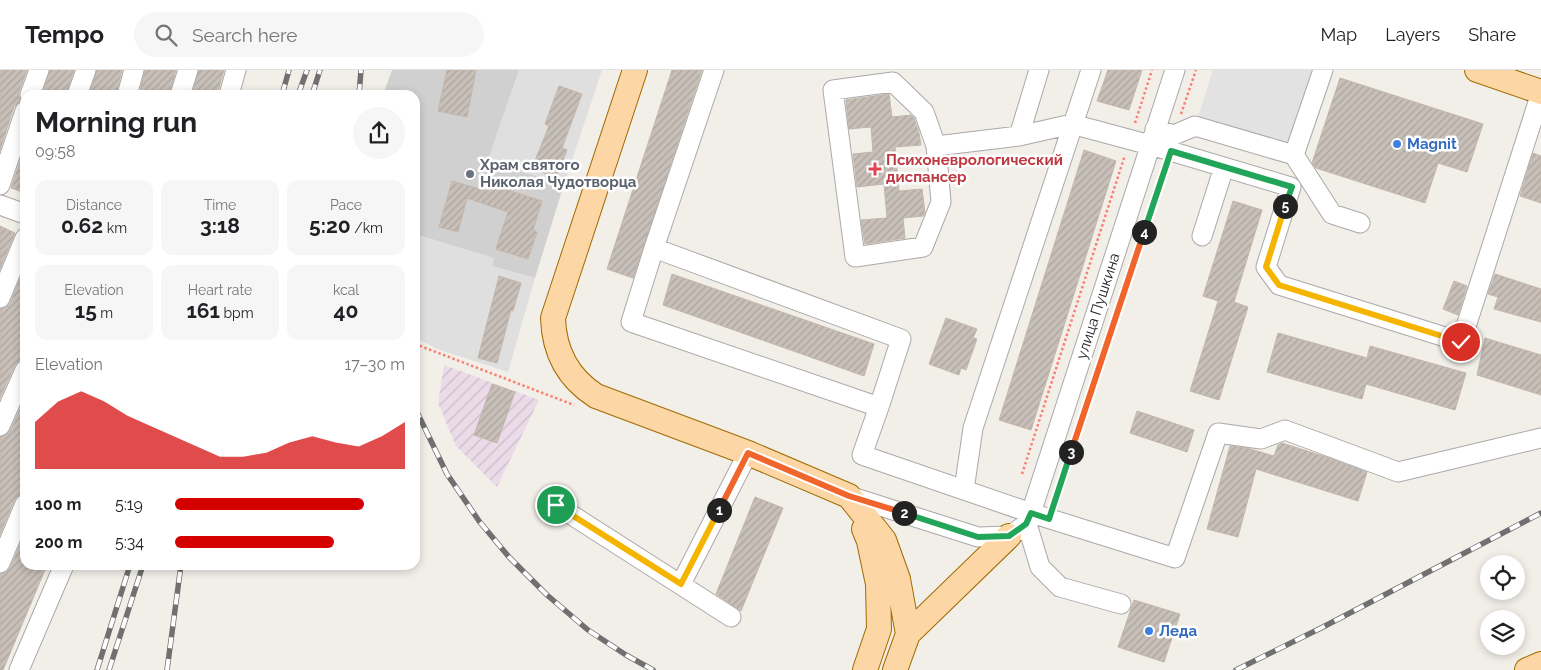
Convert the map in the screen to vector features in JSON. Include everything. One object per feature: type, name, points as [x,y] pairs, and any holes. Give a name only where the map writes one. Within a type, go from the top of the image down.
[{"type":"main road","points":[[635,70],[554,318],[554,332],[558,351],[566,367],[576,380],[596,396],[748,453],[849,496],[884,540],[898,579],[908,634]]},
{"type":"main road","points":[[1477,70],[1541,92]]},
{"type":"main road","points":[[849,496],[870,541],[878,584],[879,629],[865,670]]},
{"type":"main road","points":[[895,670],[908,634],[1022,524]]},
{"type":"main road","points":[[1527,670],[1541,664]]},
{"type":"street","points":[[32,90],[39,70]]},
{"type":"street","points":[[80,90],[86,70]]},
{"type":"street","points":[[128,90],[134,70]]},
{"type":"street","points":[[182,90],[188,70]]},
{"type":"street","points":[[230,90],[236,70]]},
{"type":"street","points":[[714,70],[631,322],[879,407]]},
{"type":"street","points":[[1019,136],[1039,70]]},
{"type":"street","points":[[964,490],[972,428],[1091,70]]},
{"type":"street","name":"улица Пушкина","points":[[1022,524],[1174,70]]},
{"type":"street","points":[[1294,156],[1323,70]]},
{"type":"street","points":[[893,82],[924,112],[936,146],[941,202],[923,248],[855,257],[833,90],[893,82]]},
{"type":"street","points":[[936,146],[1019,136],[1072,124],[1130,139],[1152,137],[1172,143],[1224,167],[1292,187],[1266,267],[1279,285],[1461,342],[1541,92]]},
{"type":"street","points":[[0,185],[20,126]]},
{"type":"street","points":[[1172,143],[1195,126],[1294,156],[1332,214],[1360,223]]},
{"type":"street","points":[[1202,236],[1224,167]]},
{"type":"street","points":[[0,205],[20,212]]},
{"type":"street","points":[[654,248],[901,339],[862,455],[964,490],[1022,524],[1040,567],[1060,587],[1121,604]]},
{"type":"street","points":[[0,298],[20,250]]},
{"type":"street","points":[[0,426],[20,381]]},
{"type":"street","points":[[849,496],[978,537],[1022,524],[1049,519],[1175,558],[1218,433],[1261,439],[1285,430],[1398,472],[1541,438]]},
{"type":"street","points":[[681,584],[748,453]]},
{"type":"street","points":[[556,505],[731,617]]},
{"type":"street","points":[[0,564],[20,516]]},
{"type":"street","points":[[19,670],[62,570]]},
{"type":"path","points":[[1022,474],[1152,70]]},
{"type":"path","points":[[1049,519],[1196,70]]},
{"type":"shaded area","name":"Храм святого Николая Чудотворца","points":[[392,70],[519,70],[487,162],[564,184],[535,278],[492,266],[494,258],[420,236],[420,90],[385,90]]},
{"type":"shaded area","points":[[519,70],[602,70],[564,184],[486,163]]},
{"type":"shaded area","points":[[1213,70],[1330,70],[1300,167],[1193,133]]},
{"type":"shaded area","points":[[420,236],[494,258],[492,266],[535,278],[508,372],[437,349],[420,340]]},
{"type":"shaded area","points":[[444,365],[539,400],[497,487],[456,446],[438,403]]},
{"type":"building","points":[[0,70],[27,70],[19,92],[20,102],[14,107],[0,150]]},
{"type":"building","points":[[50,70],[74,70],[68,90],[44,90]]},
{"type":"building","points":[[97,70],[122,70],[117,90],[91,90]]},
{"type":"building","points":[[145,70],[176,70],[170,90],[140,90]]},
{"type":"building","points":[[199,70],[224,70],[218,90],[193,90]]},
{"type":"building","points":[[447,70],[476,70],[467,117],[438,111]]},
{"type":"building","points":[[672,70],[702,70],[633,278],[607,269]]},
{"type":"building","points":[[1108,70],[1142,70],[1129,110],[1097,101]]},
{"type":"building","name":"Magnit","points":[[1340,78],[1483,124],[1467,172],[1438,163],[1425,203],[1316,168],[1312,163]]},
{"type":"building","points":[[559,86],[582,94],[562,148],[567,150],[556,178],[532,168],[549,126],[545,124]]},
{"type":"building","name":"Психоневрологический диспансер","points":[[889,94],[892,117],[911,115],[914,118],[919,133],[921,145],[895,147],[899,191],[922,189],[925,213],[923,216],[903,218],[905,238],[865,244],[861,220],[887,218],[884,184],[857,187],[853,154],[873,152],[871,127],[849,129],[846,100]]},
{"type":"building","points":[[1084,150],[1116,161],[1031,430],[999,420]]},
{"type":"building","points":[[1533,153],[1541,156],[1541,203],[1520,196]]},
{"type":"building","points":[[20,161],[20,191],[11,188]]},
{"type":"building","points":[[452,181],[487,191],[489,184],[542,201],[533,230],[537,232],[528,259],[496,249],[508,212],[467,198],[458,232],[439,227]]},
{"type":"building","points":[[1233,201],[1262,210],[1234,302],[1248,307],[1219,400],[1190,391],[1218,301],[1203,296]]},
{"type":"building","points":[[0,226],[15,233],[0,269]]},
{"type":"building","points":[[672,274],[874,344],[864,376],[663,305]]},
{"type":"building","points":[[1495,274],[1541,289],[1541,322],[1494,309],[1498,297],[1488,294]]},
{"type":"building","points":[[499,276],[521,283],[513,311],[511,310],[497,363],[478,358]]},
{"type":"building","points":[[20,279],[20,361],[15,365],[0,398],[0,309],[10,303]]},
{"type":"building","points":[[1454,281],[1467,286],[1458,315],[1443,309]]},
{"type":"building","points":[[946,318],[977,329],[973,338],[977,339],[966,370],[961,368],[959,375],[929,364]]},
{"type":"building","points":[[1278,333],[1367,358],[1370,346],[1466,373],[1455,410],[1366,384],[1362,399],[1267,372]]},
{"type":"building","points":[[1485,338],[1541,355],[1541,395],[1477,375]]},
{"type":"building","points":[[492,384],[515,392],[497,443],[474,435]]},
{"type":"building","points":[[20,409],[20,495],[15,499],[0,534],[0,437],[10,431]]},
{"type":"building","points":[[1137,411],[1194,430],[1187,452],[1130,433]]},
{"type":"building","points":[[1282,443],[1367,472],[1358,501],[1256,469],[1238,537],[1207,529],[1230,446],[1247,448],[1274,456],[1278,445]]},
{"type":"building","points":[[755,497],[783,508],[741,611],[716,594]]},
{"type":"building","points":[[20,545],[20,570],[45,570],[3,670],[0,670],[0,574],[10,568]]},
{"type":"building","name":"Леда","points":[[1134,600],[1180,614],[1164,662],[1118,647]]},
{"type":"railway","points":[[283,90],[289,70]]},
{"type":"railway","points":[[300,90],[307,70]]},
{"type":"railway","points":[[314,90],[320,70]]},
{"type":"railway","points":[[359,90],[361,70]]},
{"type":"railway","points":[[420,418],[447,474],[479,521],[509,557],[547,595],[588,630],[653,670]]},
{"type":"railway","points":[[1236,670],[1323,627],[1541,513]]},
{"type":"railway","points":[[97,670],[128,570]]},
{"type":"railway","points":[[109,670],[141,570]]},
{"type":"railway","points":[[167,670],[180,570]]},
{"type":"place","name":"Magnit","points":[[1397,144]]},
{"type":"place","name":"Психоневрологический диспансер","points":[[875,169]]},
{"type":"place","name":"Храм святого Николая Чудотворца","points":[[470,174]]},
{"type":"place","name":"Леда","points":[[1149,631]]},
{"type":"route","points":[[556,505],[681,584],[748,453],[849,496],[978,537],[1009,536],[1026,524],[1031,513],[1049,519],[1171,151],[1292,187],[1266,267],[1279,285],[1461,342]]}]
